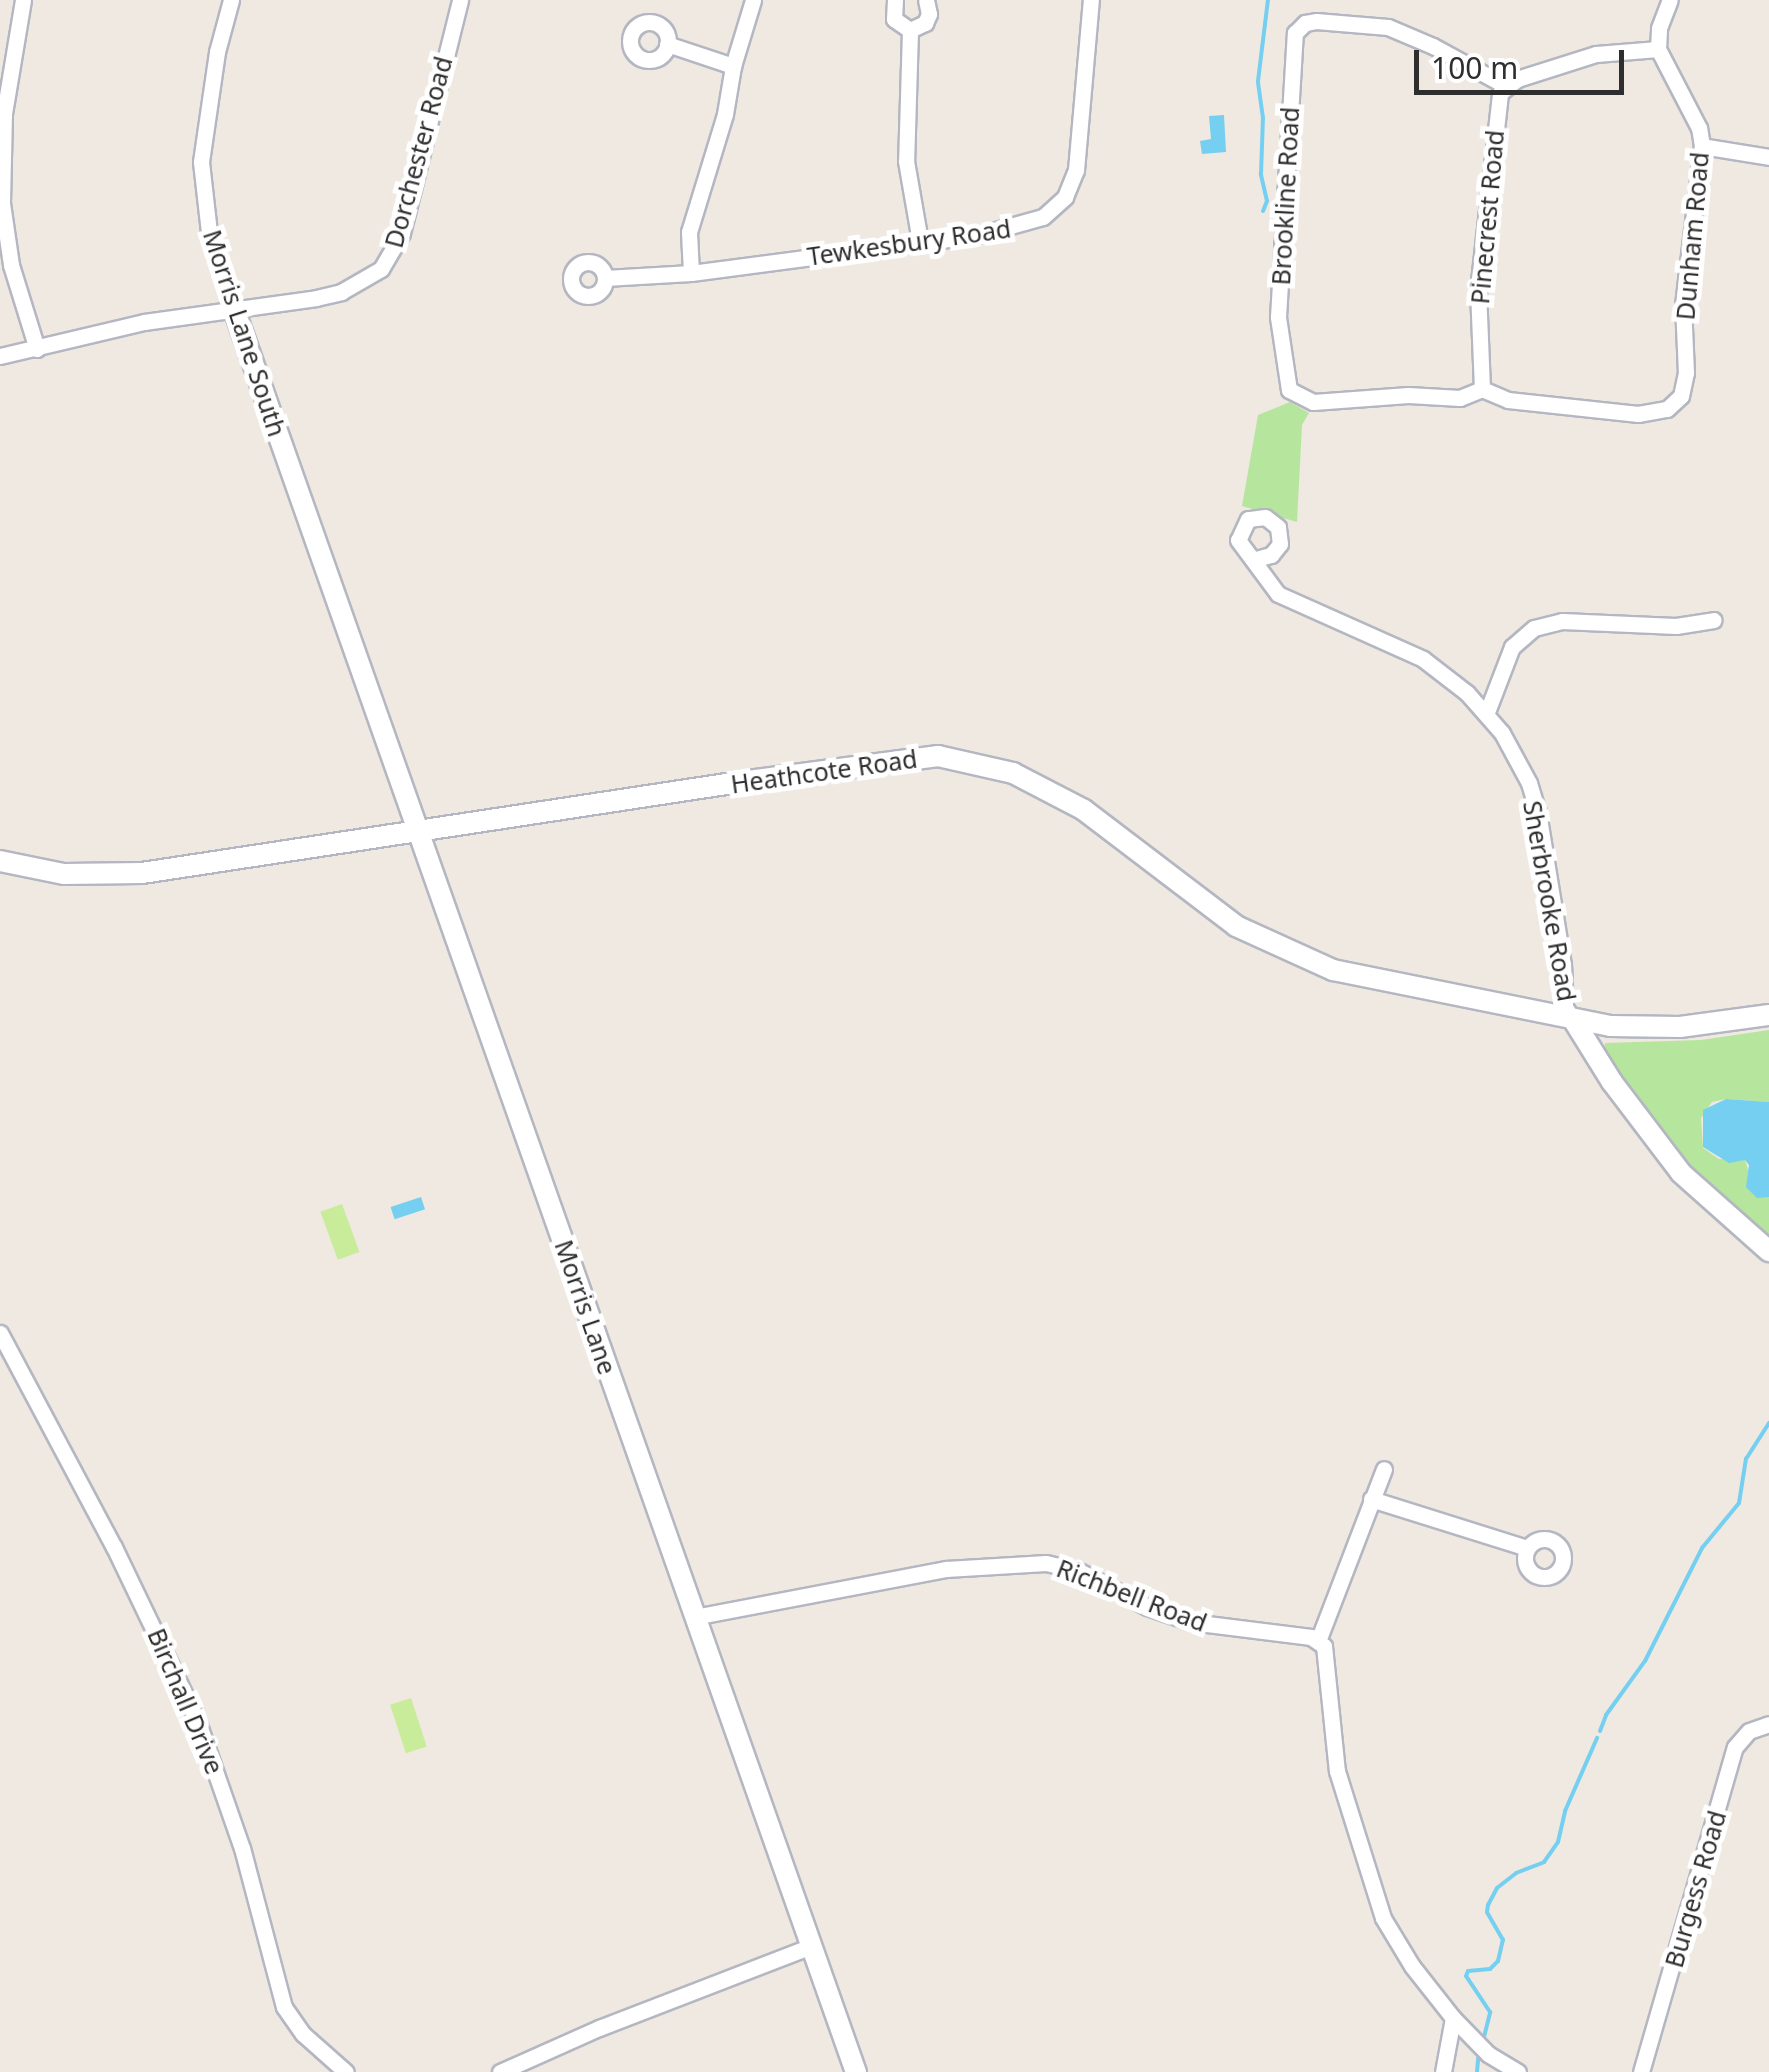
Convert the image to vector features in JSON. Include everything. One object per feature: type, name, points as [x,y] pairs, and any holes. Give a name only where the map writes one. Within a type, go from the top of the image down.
[{"type":"street","points":[[23,0],[4,114],[2,203],[11,264],[37,349]]},
{"type":"street","name":"Morris Lane South","points":[[231,0],[211,83],[201,162],[209,232],[318,542]]},
{"type":"street","name":"Dorchester Road","points":[[0,356],[144,322],[341,292],[368,278],[390,256],[405,220],[460,0]]},
{"type":"street","points":[[691,273],[690,232],[753,0]]},
{"type":"street","points":[[895,0],[894,19],[910,30]]},
{"type":"street","points":[[910,30],[925,23],[929,14],[926,0]]},
{"type":"street","name":"Tewkesbury Road","points":[[605,278],[691,273],[1027,225],[1043,218],[1065,197],[1076,170],[1091,0]]},
{"type":"street","points":[[1506,86],[1596,54],[1658,48],[1657,38],[1670,0]]},
{"type":"street","name":"Brookline Road","points":[[1482,389],[1460,398],[1408,395],[1313,402],[1289,390],[1278,317],[1295,33],[1304,22],[1388,27],[1433,46],[1506,86]]},
{"type":"street","points":[[910,30],[906,161],[920,241]]},
{"type":"street","points":[[667,44],[733,66]]},
{"type":"street","name":"Dunham Road","points":[[1482,389],[1508,400],[1638,414],[1667,409],[1681,396],[1686,372],[1683,304],[1702,146],[1699,128],[1658,48]]},
{"type":"street","name":"Pinecrest Road","points":[[1482,389],[1478,290],[1498,104],[1506,86]]},
{"type":"street","points":[[1702,146],[1769,157]]},
{"type":"street","name":"Morris Lane","points":[[318,542],[856,2072]]},
{"type":"street","name":"Sherbrooke Road","points":[[1256,559],[1260,573],[1278,594],[1423,660],[1487,712],[1529,783],[1538,812],[1563,964],[1565,1007],[1612,1082],[1681,1173],[1769,1251]]},
{"type":"street","points":[[1487,712],[1512,647],[1534,628],[1562,621],[1676,626],[1714,620]]},
{"type":"street","name":"Heathcote Road","points":[[0,861],[64,874],[142,873],[938,756],[1013,773],[1084,810],[1236,926],[1288,953],[1372,980],[1574,1021],[1638,1028],[1769,1015]]},
{"type":"street","name":"Birchall Drive","points":[[0,1333],[99,1517],[198,1722],[242,1848],[284,2007],[303,2034],[346,2072]]},
{"type":"street","points":[[1384,1470],[1318,1641],[1327,1658],[1338,1770],[1371,1889],[1404,1954],[1453,2018],[1482,2048],[1518,2072]]},
{"type":"street","points":[[1371,1499],[1527,1548]]},
{"type":"street","name":"Richbell Road","points":[[694,1618],[946,1569],[1046,1563],[1077,1570],[1147,1607],[1191,1622],[1300,1634],[1318,1641]]},
{"type":"street","name":"Burgess Road","points":[[1641,2072],[1735,1747],[1749,1731],[1769,1724]]},
{"type":"street","points":[[500,2072],[598,2028],[811,1946]]},
{"type":"street","points":[[1443,2072],[1453,2018]]},
{"type":"green space","points":[[1290,402],[1309,413],[1302,425],[1297,522],[1242,506],[1258,415]]},
{"type":"green space","points":[[1769,1030],[1769,1102],[1712,1102],[1701,1118],[1703,1148],[1719,1159],[1745,1160],[1757,1197],[1769,1197],[1769,1237],[1726,1206],[1675,1149],[1604,1053],[1605,1043],[1701,1040]]},
{"type":"green space","points":[[342,1204],[359,1252],[338,1260],[320,1212]]},
{"type":"green space","points":[[411,1698],[427,1747],[406,1753],[390,1705]]},
{"type":"water","points":[[1224,115],[1226,152],[1202,154],[1200,141],[1211,139],[1209,116]]},
{"type":"water","points":[[1726,1099],[1769,1102],[1769,1197],[1757,1198],[1746,1187],[1749,1165],[1745,1160],[1729,1163],[1703,1147],[1703,1110]]},
{"type":"water","points":[[421,1197],[425,1209],[395,1219],[391,1207]]},
{"type":"waterway","points":[[1263,211],[1267,201],[1261,174],[1263,118],[1258,81],[1268,0]]},
{"type":"waterway","points":[[1600,1731],[1606,1715],[1645,1661],[1702,1548],[1739,1503],[1746,1459],[1769,1423]]},
{"type":"waterway","points":[[1483,2041],[1490,2012],[1466,1976],[1468,1971],[1490,1969],[1498,1961],[1503,1940],[1487,1912],[1488,1905],[1497,1888],[1516,1873],[1544,1862],[1558,1842],[1565,1811],[1597,1738]]},
{"type":"waterway","points":[[1477,2072],[1479,2050]]}]
